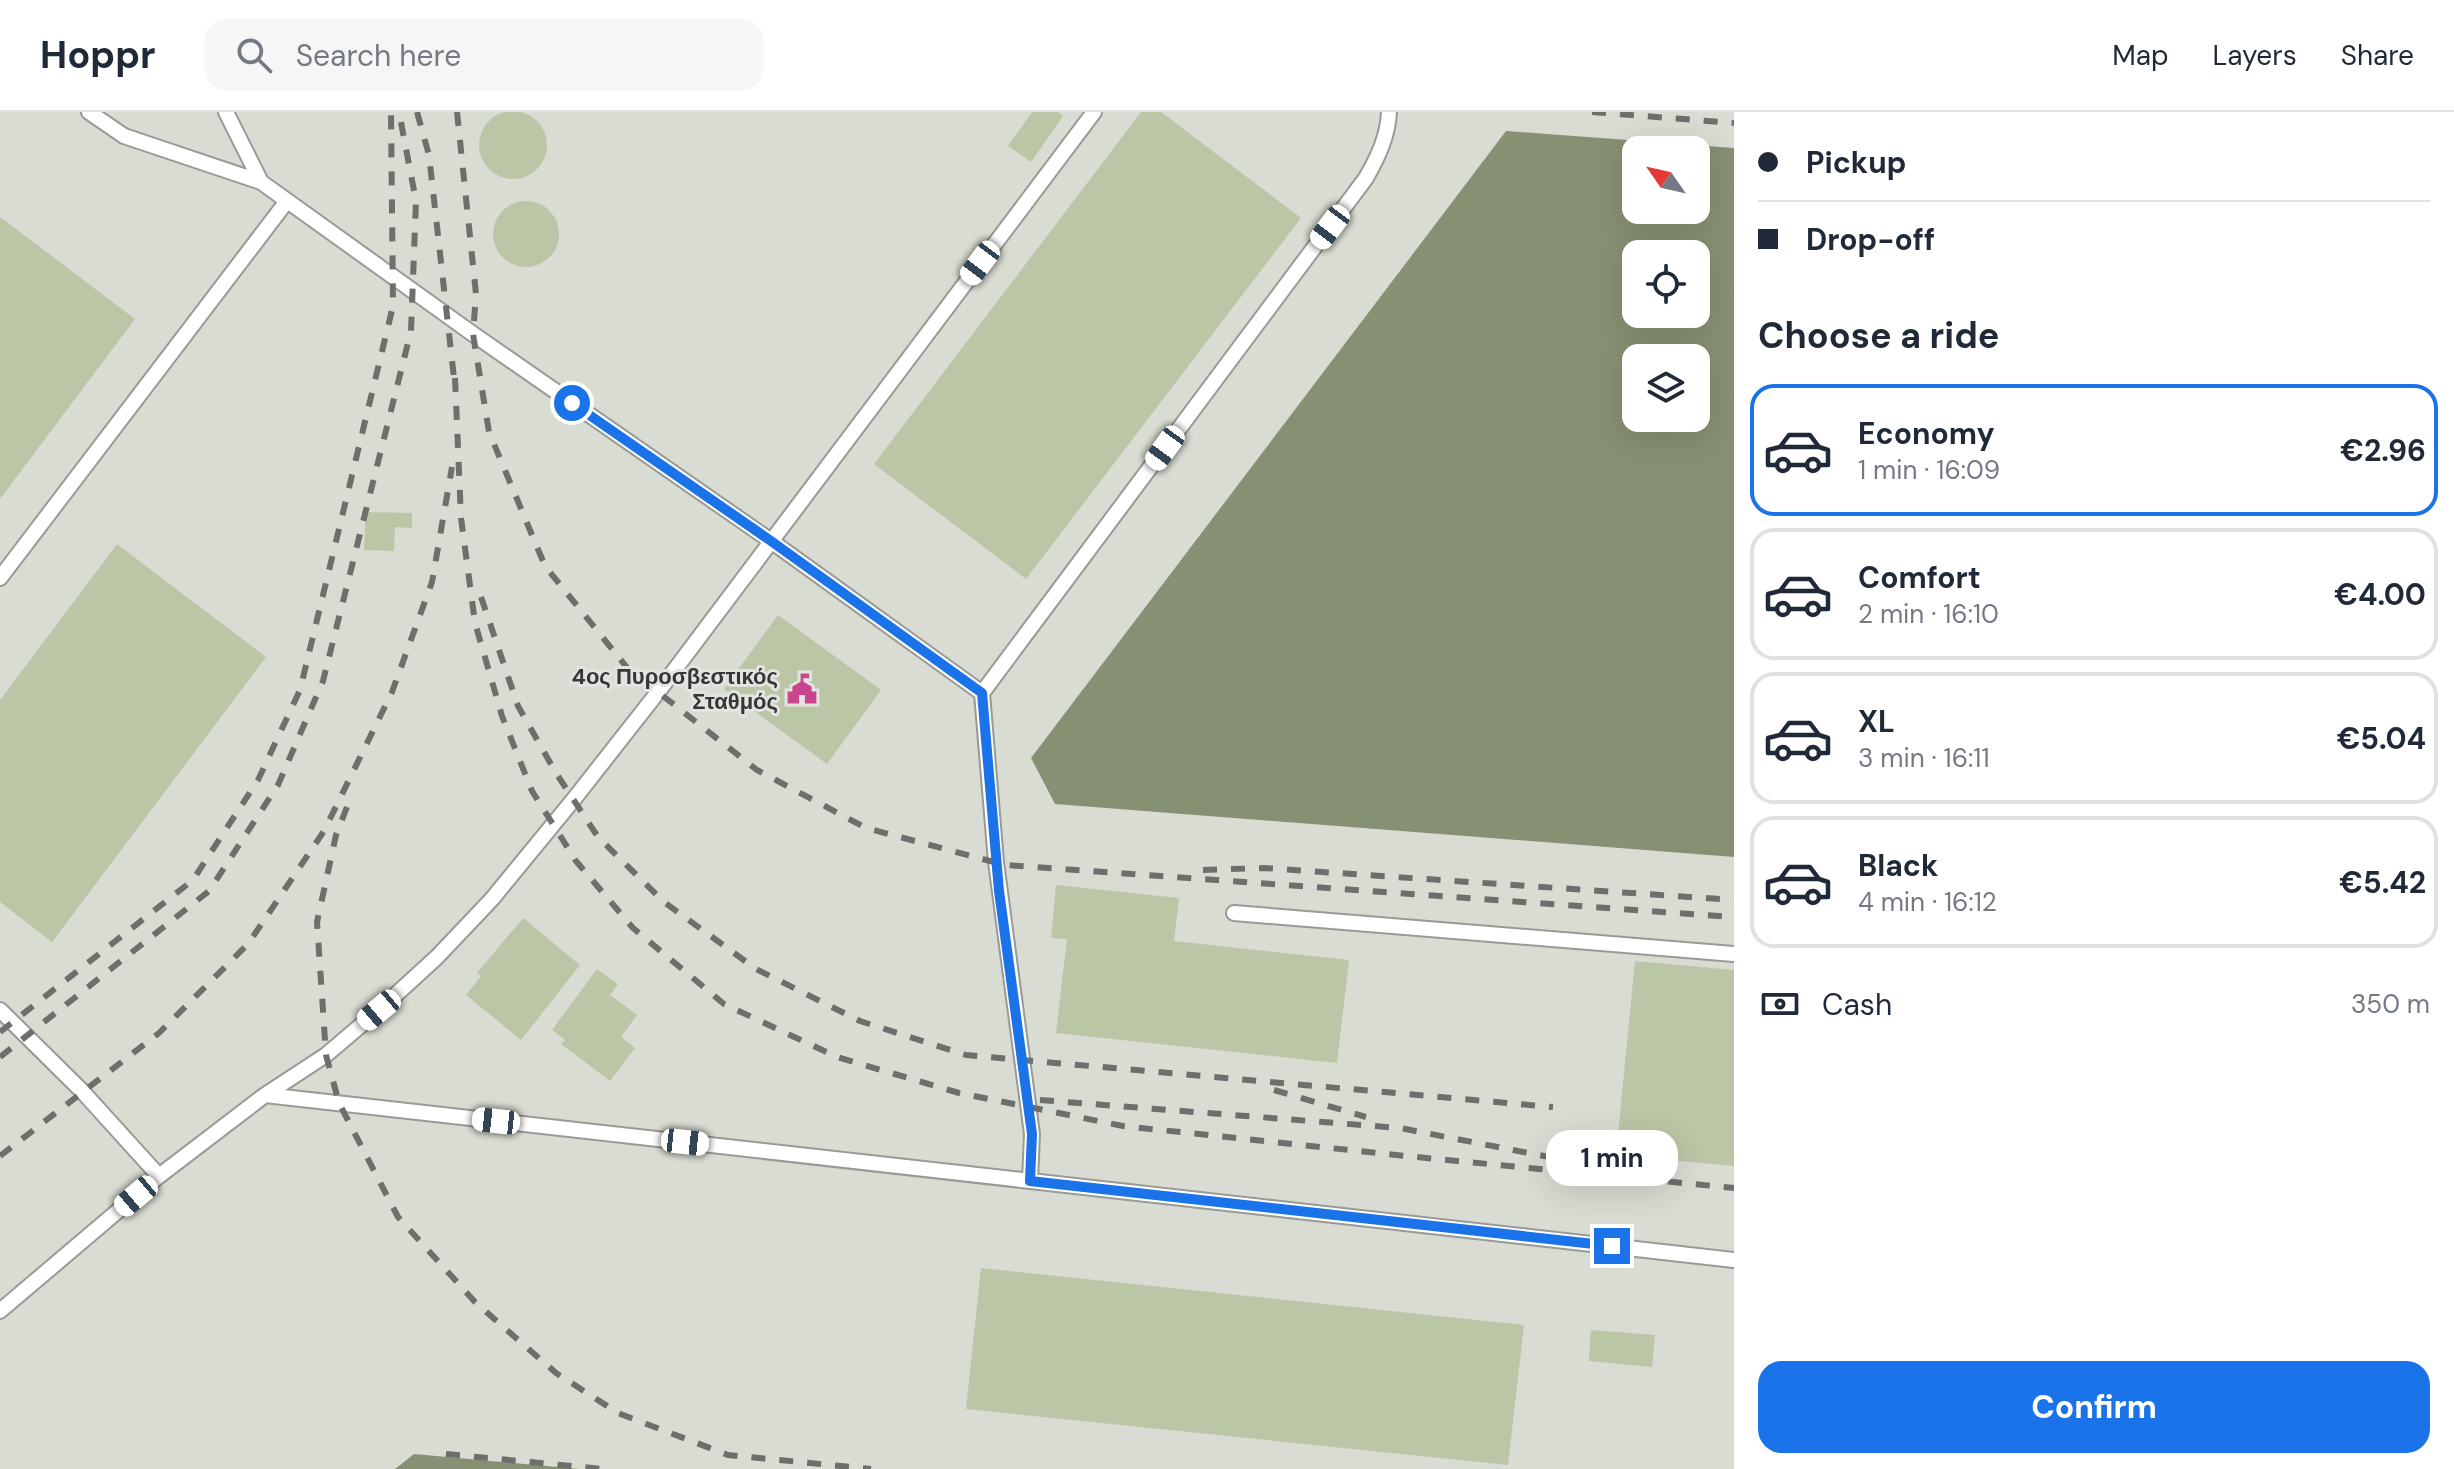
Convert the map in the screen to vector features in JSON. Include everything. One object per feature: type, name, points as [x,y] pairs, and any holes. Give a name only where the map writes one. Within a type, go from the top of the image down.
[{"type":"lane","points":[[89,112],[124,136],[261,182],[982,693]]},
{"type":"lane","points":[[226,112],[261,182]]},
{"type":"lane","points":[[0,1311],[159,1176],[265,1095],[326,1055],[437,957],[492,899],[658,692],[1094,112]]},
{"type":"lane","points":[[1030,1181],[1032,1134],[999,891],[982,693],[1366,178],[1379,156],[1389,112]]},
{"type":"lane","points":[[0,578],[287,201]]},
{"type":"lane","points":[[1234,913],[1734,954]]},
{"type":"lane","points":[[0,1010],[82,1091],[159,1176]]},
{"type":"lane","points":[[265,1095],[1734,1260]]},
{"type":"shaded area","points":[[0,112],[1734,112],[1734,148],[1710,146],[1710,136],[1622,136],[1622,140],[1506,132],[1031,758],[1055,804],[1734,857],[1734,1469],[580,1469],[414,1454],[395,1469],[0,1469]]},
{"type":"shaded area","points":[[1506,131],[1622,140],[1622,224],[1710,224],[1710,146],[1734,148],[1734,857],[1055,804],[1031,758]]},
{"type":"shaded area","points":[[414,1454],[580,1469],[395,1469]]},
{"type":"building","points":[[513,111],[537,121],[547,145],[537,169],[513,179],[489,169],[479,145],[489,121]]},
{"type":"building","points":[[1032,112],[1058,112],[1063,116],[1031,162],[1008,146]]},
{"type":"building","points":[[1141,112],[1161,112],[1301,218],[1026,579],[874,464]]},
{"type":"building","points":[[519,201],[533,201],[545,206],[554,215],[559,234],[557,247],[550,258],[533,267],[519,267],[507,262],[498,253],[493,241],[493,227],[498,215],[507,206]]},
{"type":"building","points":[[0,217],[135,319],[0,499]]},
{"type":"building","points":[[366,512],[412,513],[412,528],[395,527],[394,551],[364,550]]},
{"type":"building","points":[[117,544],[266,657],[52,942],[0,902],[0,700]]},
{"type":"building","name":"4ος Πυροσβεστικός Σταθμός","points":[[778,615],[881,690],[827,764],[724,689]]},
{"type":"building","points":[[1056,885],[1179,898],[1174,941],[1349,960],[1337,1063],[1056,1033],[1067,939],[1051,938]]},
{"type":"building","points":[[523,918],[580,965],[521,1040],[466,995],[481,976],[477,973]]},
{"type":"building","points":[[1635,961],[1734,970],[1734,1166],[1616,1155]]},
{"type":"building","points":[[597,969],[618,984],[610,995],[637,1015],[621,1037],[635,1048],[610,1081],[561,1044],[565,1040],[552,1030]]},
{"type":"building","points":[[981,1268],[1524,1325],[1508,1465],[966,1409]]},
{"type":"building","points":[[1591,1330],[1655,1335],[1652,1367],[1589,1361]]},
{"type":"railway","points":[[0,1057],[209,891],[278,785],[323,681],[411,331],[416,201],[399,112]]},
{"type":"railway","points":[[417,112],[429,155],[455,387]]},
{"type":"railway","points":[[457,112],[476,294],[473,334],[489,432],[545,566],[633,675],[757,770],[866,828],[1005,865],[1734,917]]},
{"type":"railway","points":[[1592,112],[1734,123]]},
{"type":"railway","points":[[0,1032],[193,880],[258,780],[300,690],[393,306],[391,113]]},
{"type":"railway","points":[[455,378],[461,518],[475,623],[502,716],[532,791],[576,861],[633,928],[724,1004],[837,1057],[959,1093],[1123,1126],[1734,1188]]},
{"type":"railway","points":[[0,1156],[159,1033],[248,944],[324,831],[392,692],[432,582],[452,467]]},
{"type":"railway","points":[[481,597],[518,706],[556,773],[598,837],[664,902],[756,969],[860,1021],[966,1055],[1553,1107]]},
{"type":"railway","points":[[347,807],[336,835],[317,922],[326,1055],[339,1103],[398,1217],[475,1302],[556,1373],[618,1413],[728,1455],[871,1469]]},
{"type":"railway","points":[[1203,870],[1264,868],[1734,900]]},
{"type":"railway","points":[[1274,1090],[1366,1117]]},
{"type":"railway","points":[[1040,1100],[1400,1128],[1580,1163]]},
{"type":"railway","points":[[446,1454],[603,1469]]},
{"type":"place","name":"4ος Πυροσβεστικός Σταθμός","points":[[802,689]]},
{"type":"route","points":[[572,403],[982,693],[999,891],[1032,1134],[1030,1181],[1612,1246]]}]
